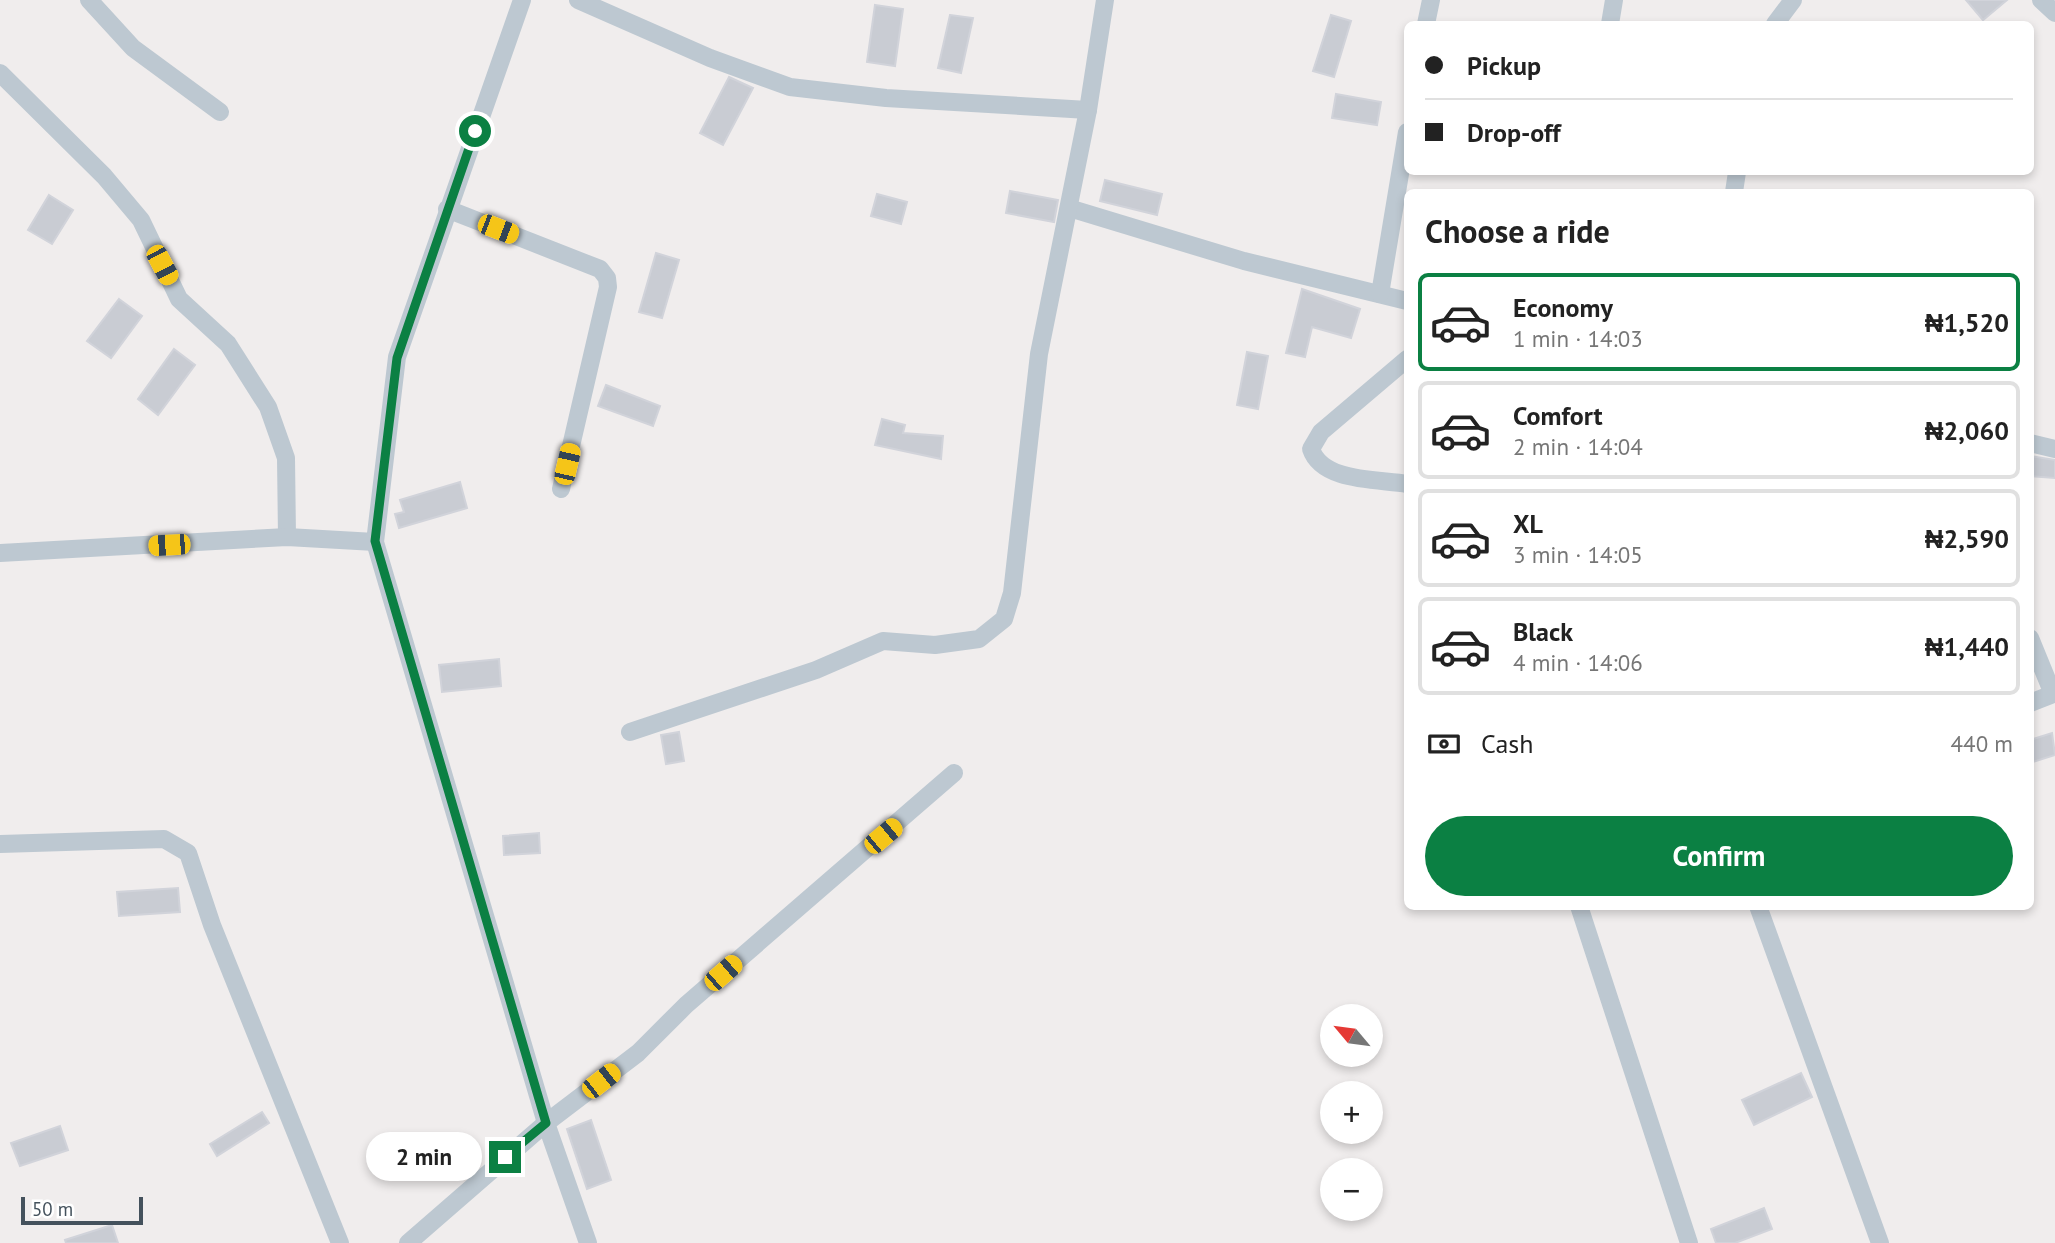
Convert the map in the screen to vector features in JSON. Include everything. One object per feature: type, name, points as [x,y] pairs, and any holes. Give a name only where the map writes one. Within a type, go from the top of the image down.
[{"type":"street","points":[[89,0],[133,48],[220,112]]},
{"type":"street","points":[[522,0],[397,358],[375,541],[546,1123],[588,1243]]},
{"type":"street","points":[[578,0],[710,58],[790,87],[886,98],[1088,110]]},
{"type":"street","points":[[630,732],[816,670],[883,641],[935,645],[979,639],[1003,619],[1012,593],[1039,354],[1088,110],[1105,0]]},
{"type":"street","points":[[1427,21],[1431,0]]},
{"type":"street","points":[[1610,21],[1614,0]]},
{"type":"street","points":[[1777,21],[1793,0]]},
{"type":"street","points":[[2041,0],[2055,13]]},
{"type":"street","points":[[0,73],[104,176],[141,220],[179,299],[228,345],[268,407],[286,458],[287,537]]},
{"type":"street","points":[[1380,294],[1404,150]]},
{"type":"street","points":[[1069,208],[1244,261],[1404,300]]},
{"type":"street","points":[[447,209],[600,269],[607,278],[608,287],[561,489]]},
{"type":"street","points":[[1404,362],[1321,432],[1311,449],[1315,460],[1329,471],[1404,484]]},
{"type":"street","points":[[2034,444],[2055,449]]},
{"type":"street","points":[[0,553],[287,537],[375,541]]},
{"type":"street","points":[[2034,648],[2054,695],[2034,702]]},
{"type":"street","points":[[408,1243],[546,1123],[638,1053],[697,996],[954,773]]},
{"type":"street","points":[[0,844],[164,839],[176,843],[188,853],[212,925],[341,1243]]},
{"type":"street","points":[[1580,910],[1689,1243]]},
{"type":"street","points":[[1759,910],[1880,1243]]},
{"type":"building","points":[[1966,0],[2007,0],[1983,20]]},
{"type":"building","points":[[875,5],[903,9],[895,66],[867,62]]},
{"type":"building","points":[[950,15],[973,18],[961,73],[938,68]]},
{"type":"building","points":[[1331,15],[1351,21],[1334,77],[1313,71]]},
{"type":"building","points":[[729,77],[753,88],[723,145],[700,133]]},
{"type":"building","points":[[1336,94],[1381,102],[1377,125],[1332,118]]},
{"type":"building","points":[[1105,180],[1162,194],[1157,215],[1100,201]]},
{"type":"building","points":[[1010,191],[1058,200],[1054,222],[1006,213]]},
{"type":"building","points":[[877,194],[907,202],[901,224],[871,216]]},
{"type":"building","points":[[49,195],[73,210],[52,244],[28,230]]},
{"type":"building","points":[[656,253],[679,260],[662,318],[639,312]]},
{"type":"building","points":[[1302,289],[1360,309],[1351,338],[1312,327],[1305,357],[1286,353]]},
{"type":"building","points":[[119,299],[142,316],[111,358],[87,341]]},
{"type":"building","points":[[174,349],[195,365],[158,415],[138,399]]},
{"type":"building","points":[[1247,352],[1268,356],[1258,409],[1237,405]]},
{"type":"building","points":[[606,385],[660,406],[653,426],[598,406]]},
{"type":"building","points":[[882,419],[905,425],[903,433],[943,436],[941,459],[875,445]]},
{"type":"building","points":[[2034,457],[2055,460],[2055,478],[2034,476]]},
{"type":"building","points":[[460,482],[467,508],[399,528],[395,514],[404,512],[400,500]]},
{"type":"building","points":[[499,659],[501,686],[442,692],[439,665]]},
{"type":"building","points":[[679,732],[684,761],[666,764],[661,735]]},
{"type":"building","points":[[2052,733],[2055,755],[2034,762],[2034,739]]},
{"type":"building","points":[[539,833],[540,853],[504,855],[503,836]]},
{"type":"building","points":[[178,888],[180,912],[119,916],[117,892]]},
{"type":"building","points":[[1801,1073],[1812,1097],[1754,1125],[1742,1100]]},
{"type":"building","points":[[262,1112],[269,1123],[217,1156],[210,1144]]},
{"type":"building","points":[[591,1120],[611,1180],[587,1189],[567,1129]]},
{"type":"building","points":[[60,1126],[68,1150],[20,1166],[11,1143]]},
{"type":"building","points":[[1764,1208],[1772,1229],[1735,1243],[1716,1243],[1711,1229]]},
{"type":"building","points":[[112,1225],[118,1243],[66,1243],[65,1240]]},
{"type":"route","points":[[475,131],[397,358],[375,541],[546,1123],[505,1157]]}]
